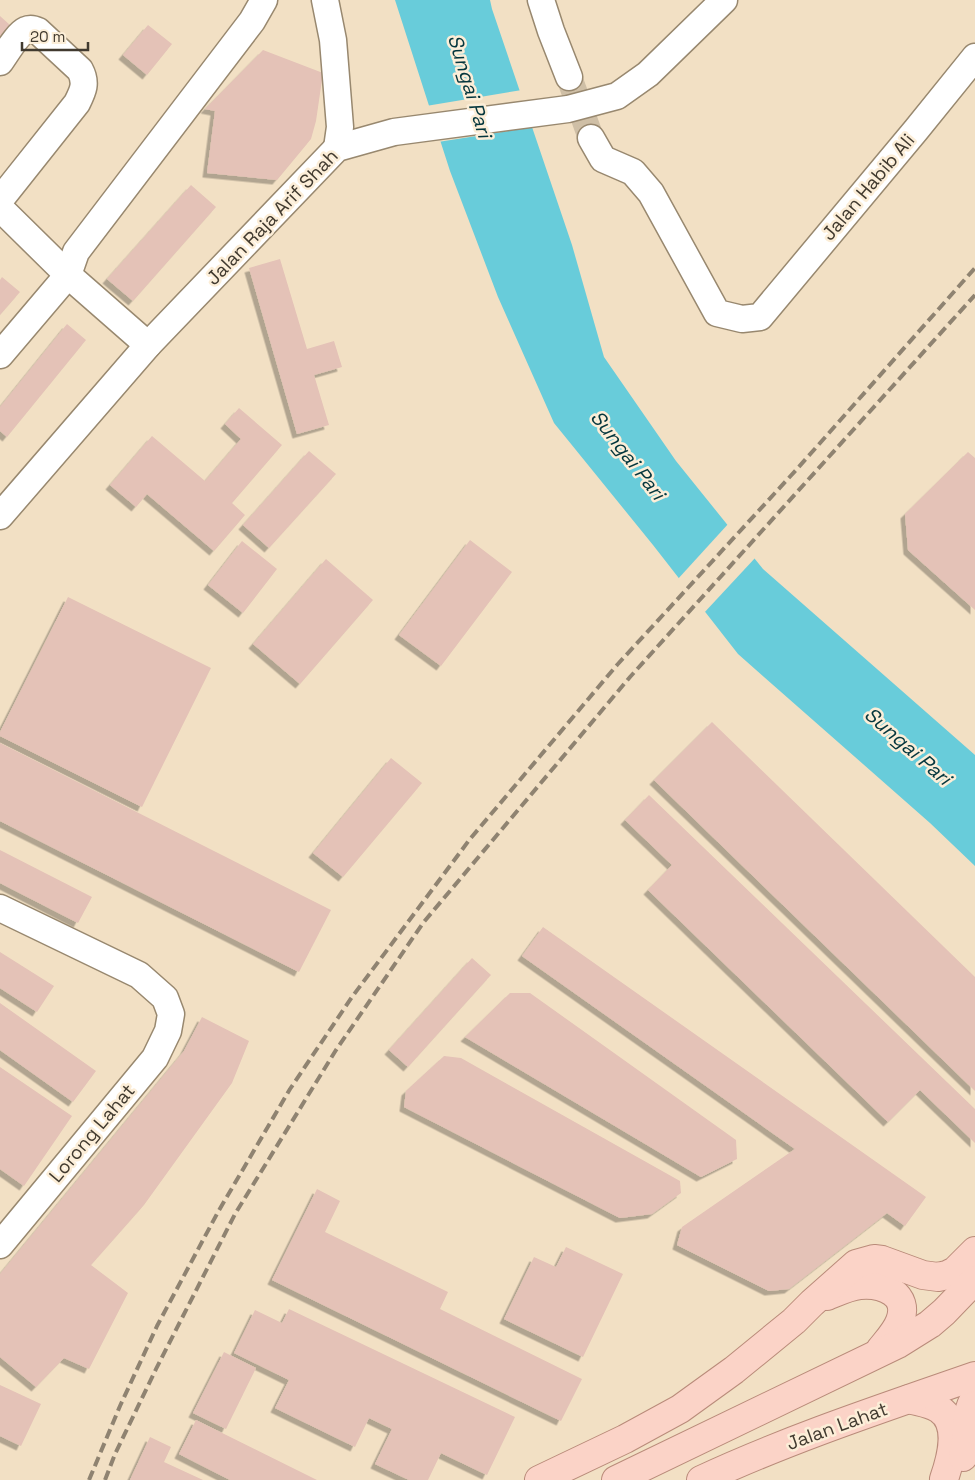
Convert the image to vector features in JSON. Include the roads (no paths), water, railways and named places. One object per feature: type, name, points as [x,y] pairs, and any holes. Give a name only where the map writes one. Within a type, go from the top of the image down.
[{"type":"main road","points":[[539,1480],[626,1439],[680,1410],[734,1370],[794,1321],[856,1264],[874,1259],[882,1260],[923,1275],[938,1277],[955,1271],[975,1251]]},
{"type":"main road","points":[[616,1480],[898,1344],[930,1324],[975,1280]]},
{"type":"main road","points":[[812,1303],[841,1290],[860,1285],[878,1286],[893,1291],[900,1302],[902,1315],[895,1331],[876,1356]]},
{"type":"main road","name":"Jalan Lahat","points":[[701,1480],[731,1466],[834,1426],[975,1376]]},
{"type":"main road","points":[[943,1479],[959,1464],[963,1457],[966,1448],[969,1411],[975,1398]]},
{"type":"main road","points":[[909,1399],[940,1409],[945,1414],[949,1423],[953,1437],[952,1447],[950,1460],[943,1479]]},
{"type":"street","points":[[0,355],[68,275],[76,252],[252,21],[264,0]]},
{"type":"street","points":[[325,0],[333,40],[340,127],[337,148]]},
{"type":"street","points":[[541,0],[569,77]]},
{"type":"street","name":"Jalan Raja Arif Shah","points":[[0,516],[148,345],[337,148],[394,132],[568,109],[617,96],[648,74],[724,0]]},
{"type":"street","points":[[0,62],[21,34],[28,29],[33,29],[38,31],[80,70],[84,77],[84,84],[77,103],[0,200]]},
{"type":"street","name":"Jalan Habib Ali","points":[[591,138],[603,159],[633,172],[651,193],[717,313],[742,319],[760,317],[916,130],[975,56]]},
{"type":"street","points":[[0,208],[68,275],[148,345]]},
{"type":"street","name":"Lorong Lahat","points":[[0,908],[139,975],[165,998],[170,1014],[168,1031],[155,1058],[0,1245]]},
{"type":"water","name":"Sungai Pari","points":[[395,0],[490,0],[572,245],[604,357],[676,461],[763,569],[975,755],[975,866],[930,823],[738,654],[554,423],[498,297],[450,171]]},
{"type":"tunnel","points":[[569,77],[591,138]]},
{"type":"railway","points":[[89,1480],[120,1406],[157,1326],[218,1212],[290,1089],[352,997],[470,839],[617,665],[797,469],[975,268]]},
{"type":"railway","points":[[105,1480],[115,1454],[156,1369],[235,1214],[336,1050],[423,923],[630,677],[975,295]]}]
